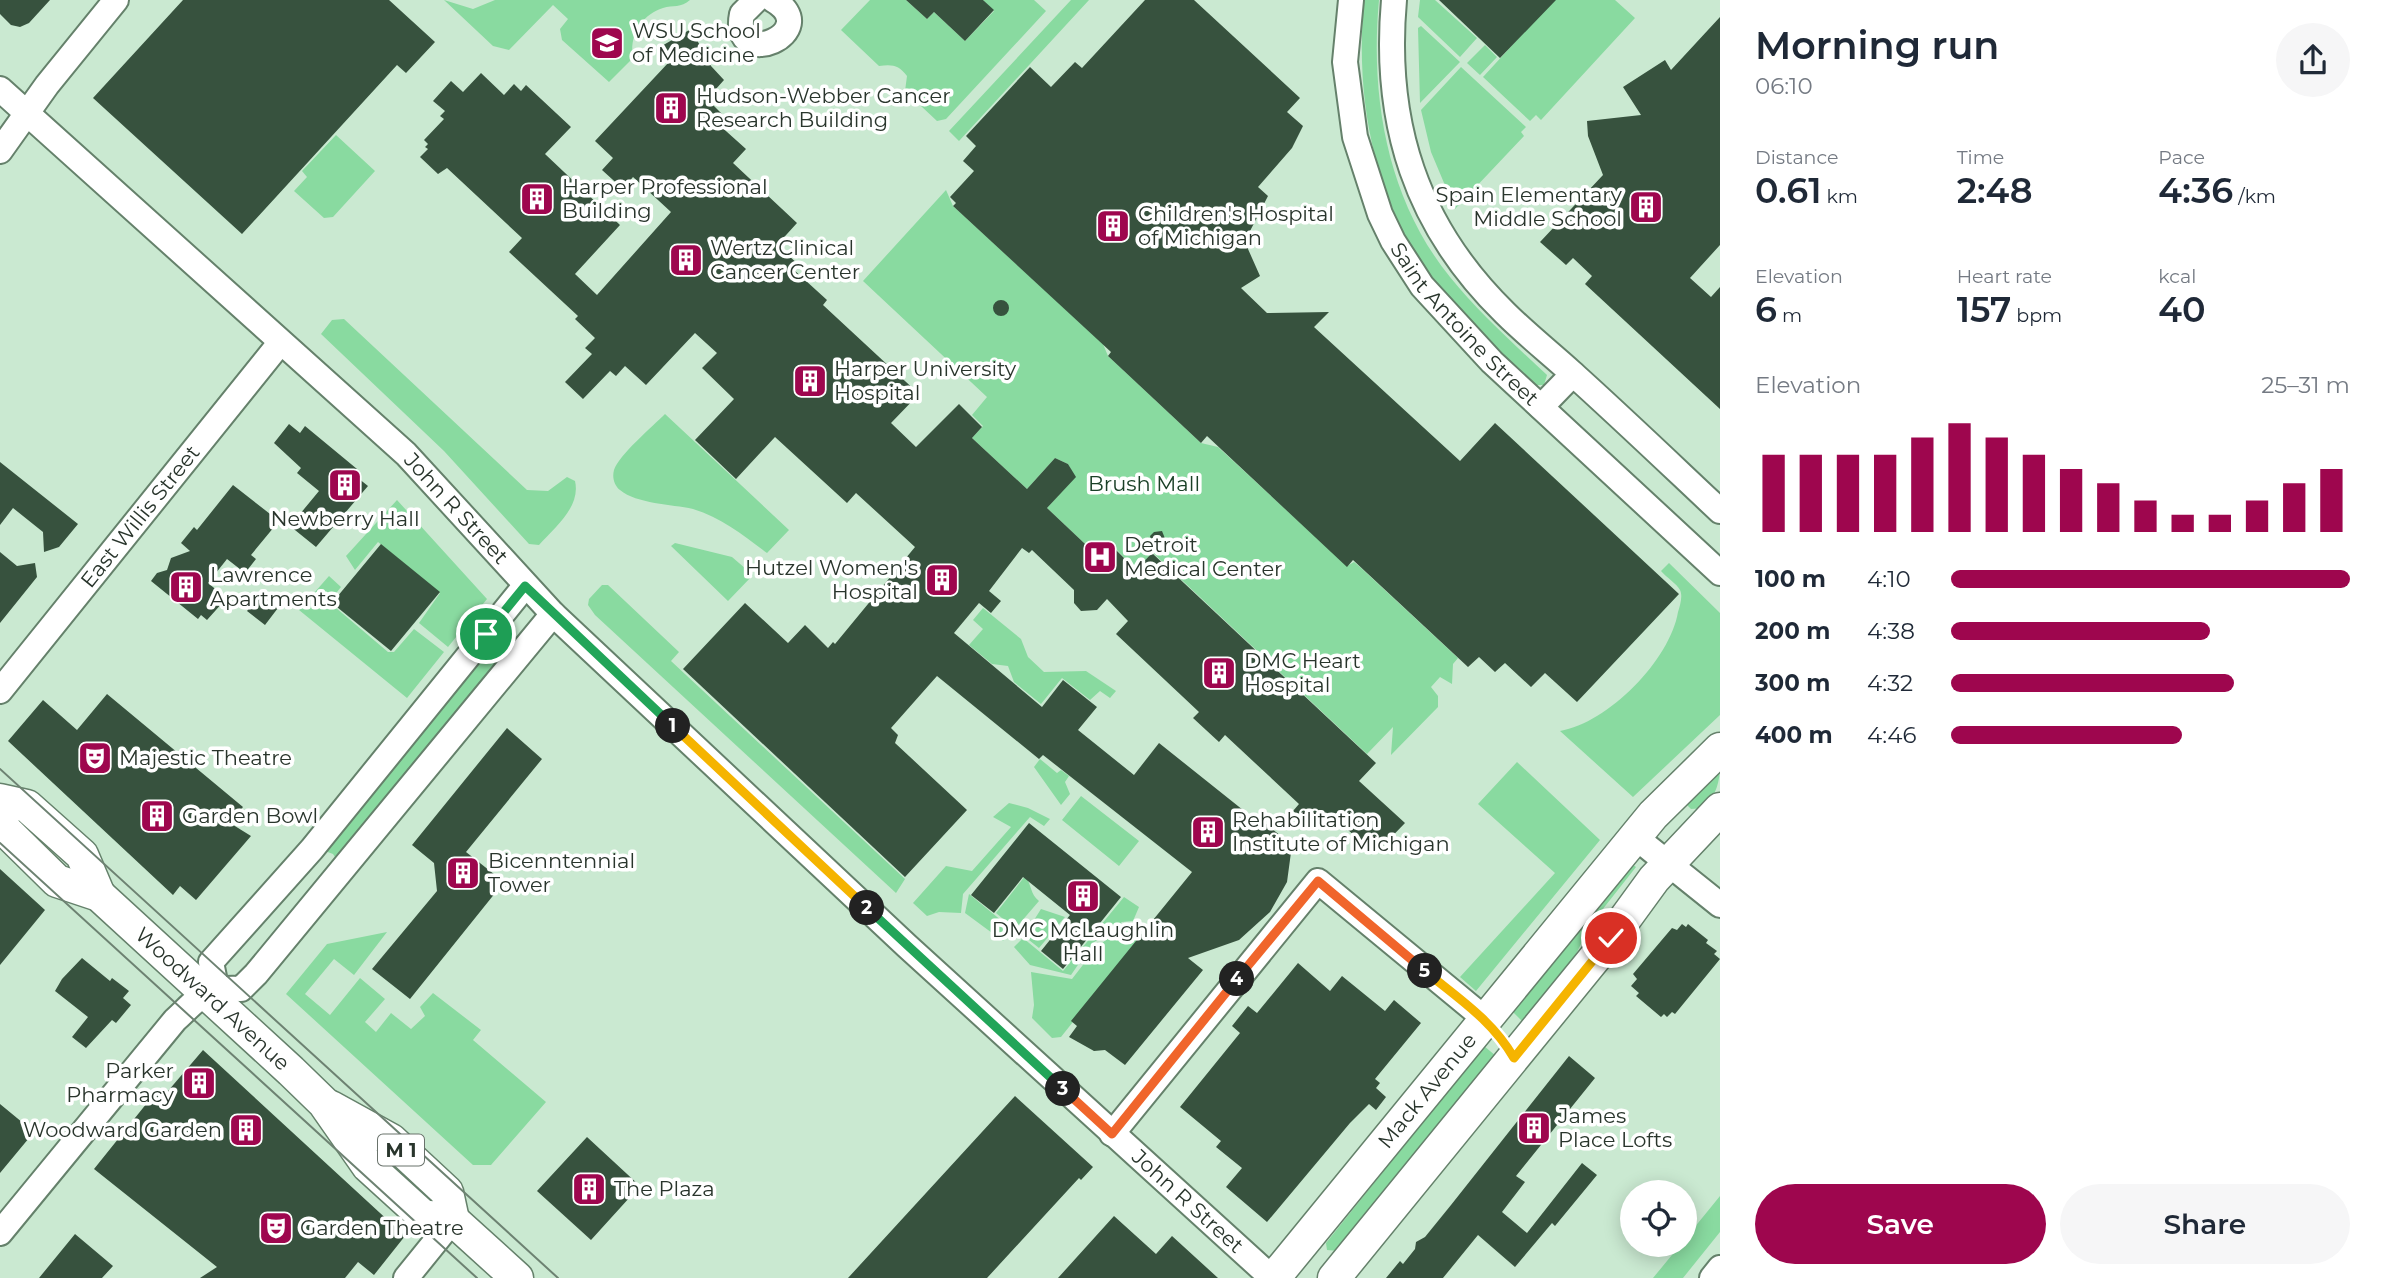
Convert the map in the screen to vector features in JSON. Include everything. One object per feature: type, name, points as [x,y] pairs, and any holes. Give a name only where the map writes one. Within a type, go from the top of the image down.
[{"type":"main road","name":"Mack Avenue","points":[[1273,1278],[1634,836],[1677,788],[1720,750]]},
{"type":"main road","points":[[1677,788],[1679,803],[1686,813],[1712,817]]},
{"type":"main road","name":"Woodward Avenue","points":[[0,800],[27,806],[82,855],[99,895]]},
{"type":"main road","points":[[1314,1228],[1320,1254],[1338,1273],[1514,1058],[1668,863],[1712,817]]},
{"type":"main road","name":"Woodward Avenue","points":[[0,818],[5,830],[57,881],[99,895],[211,990],[324,1103],[368,1166],[424,1216],[453,1220],[517,1278]]},
{"type":"main road","points":[[1484,1018],[1501,1035],[1514,1058]]},
{"type":"street","points":[[0,151],[116,0]]},
{"type":"street","points":[[747,2],[741,22],[746,36],[752,42],[767,45],[782,38],[788,24],[785,10],[773,0]]},
{"type":"street","name":"Saint Antoine Street","points":[[1351,0],[1345,62],[1354,137],[1384,223],[1422,286],[1438,306],[1541,407],[1720,573]]},
{"type":"street","name":"Saint Antoine Street","points":[[1394,0],[1391,58],[1399,135],[1427,205],[1445,239],[1473,278],[1505,313],[1720,511]]},
{"type":"street","name":"John R Street","points":[[0,89],[406,454],[553,614],[1112,1134],[1273,1278]]},
{"type":"street","name":"East Willis Street","points":[[0,691],[280,343]]},
{"type":"street","points":[[1541,407],[1573,374]]},
{"type":"street","points":[[211,990],[211,962],[312,849],[525,586]]},
{"type":"street","points":[[0,1233],[175,1020],[211,990],[241,989],[274,953],[553,614]]},
{"type":"street","points":[[486,634],[507,642],[509,666]]},
{"type":"street","points":[[1634,836],[1720,905]]},
{"type":"street","points":[[312,849],[326,863],[333,879]]},
{"type":"street","points":[[1112,1134],[1318,881],[1484,1018]]},
{"type":"street","points":[[242,926],[274,953]]},
{"type":"street","points":[[406,1278],[453,1220]]},
{"type":"street","points":[[1712,1278],[1720,1268]]},
{"type":"green space","name":"WSU School of Medicine","points":[[444,0],[473,9],[495,0],[690,0],[655,11],[643,21],[635,34],[633,58],[609,82],[562,40],[560,29],[568,19],[553,5],[509,50],[493,46]]},
{"type":"green space","points":[[870,0],[906,0],[927,19],[934,12],[965,41],[994,11],[983,0],[1034,0],[1046,11],[946,119],[937,121],[905,91],[907,76],[898,67],[879,66],[841,30]]},
{"type":"green space","points":[[1071,0],[1089,0],[959,141],[949,131]]},
{"type":"green space","points":[[1364,0],[1379,0],[1377,73],[1381,110],[1397,181],[1411,214],[1428,247],[1450,277],[1497,328],[1547,375],[1544,385],[1535,385],[1458,309],[1424,266],[1404,232],[1388,196],[1367,120],[1362,40]]},
{"type":"green space","points":[[1420,0],[1435,0],[1477,38],[1460,57],[1418,17]]},
{"type":"green space","points":[[1554,0],[1615,0],[1635,18],[1541,120],[1536,115],[1530,121],[1483,77]]},
{"type":"green space","points":[[1421,26],[1460,62],[1420,103],[1418,28]]},
{"type":"green space","points":[[1485,45],[1497,57],[1480,75],[1467,63]]},
{"type":"green space","points":[[1461,67],[1526,127],[1521,132],[1524,136],[1455,209],[1431,152],[1421,110]]},
{"type":"green space","points":[[336,135],[375,171],[333,217],[324,218],[294,191],[307,177],[302,171]]},
{"type":"green space","name":"Brush Mall","points":[[946,190],[953,206],[1103,344],[1108,356],[1201,443],[1218,447],[1347,566],[1354,562],[1458,658],[1453,664],[1452,684],[1440,677],[1431,687],[1438,696],[1438,707],[1391,755],[1393,727],[1367,754],[1153,553],[1136,570],[1114,547],[1101,559],[1047,508],[1075,477],[1068,464],[1055,458],[1027,489],[972,438],[983,426],[972,415],[987,397],[863,281]]},
{"type":"green space","points":[[344,319],[527,490],[548,491],[567,477],[575,481],[576,490],[570,508],[539,545],[529,544],[444,451],[321,334],[332,320]]},
{"type":"green space","points":[[665,414],[789,530],[767,553],[713,517],[693,509],[635,498],[616,486],[613,475],[617,464]]},
{"type":"green space","points":[[397,500],[487,599],[448,647],[419,623],[440,593],[378,542],[355,570],[346,556]]},
{"type":"green space","points":[[675,543],[732,557],[753,575],[728,601],[671,546]]},
{"type":"green space","points":[[1669,563],[1720,613],[1720,715],[1633,797],[1560,731],[1579,726],[1616,702],[1634,687],[1663,650],[1673,631],[1681,598],[1679,588],[1661,571]]},
{"type":"green space","points":[[329,576],[341,587],[329,602],[388,652],[394,652],[414,629],[444,652],[407,698],[299,610]]},
{"type":"green space","points":[[602,585],[608,585],[679,652],[671,661],[905,879],[896,893],[595,615],[588,605],[589,599]]},
{"type":"green space","points":[[983,608],[1021,639],[1028,657],[1044,672],[1086,671],[1116,691],[1110,698],[1100,691],[1090,700],[1062,678],[1041,704],[1014,682],[1008,666],[992,664],[969,645],[983,629],[973,620]]},
{"type":"green space","points":[[489,648],[497,648],[500,659],[337,860],[333,854],[325,851]]},
{"type":"green space","points":[[1040,759],[1057,773],[1061,770],[1069,776],[1065,782],[1070,794],[1061,805],[1034,767]]},
{"type":"green space","points":[[1517,762],[1600,840],[1476,991],[1460,977],[1555,873],[1478,804]]},
{"type":"green space","points":[[1720,765],[1717,788],[1709,803],[1705,808],[1691,809],[1687,805],[1686,797]]},
{"type":"green space","points":[[1081,796],[1139,841],[1119,866],[1062,820]]},
{"type":"green space","points":[[1009,803],[1028,808],[1050,819],[1044,826],[1030,817],[963,894],[961,913],[939,912],[927,916],[913,903],[946,866],[972,871],[1011,827],[993,817]]},
{"type":"green space","points":[[1632,864],[1636,867],[1591,924],[1571,964],[1524,1023],[1513,1012]]},
{"type":"green space","points":[[1025,876],[1039,901],[1015,929],[996,913]]},
{"type":"green space","points":[[969,894],[1013,930],[1003,941],[965,913]]},
{"type":"green space","points":[[1124,897],[1139,907],[1133,921],[1122,922],[1093,943],[1071,975],[1030,965],[1014,947],[1023,938],[1063,971]]},
{"type":"green space","points":[[1041,909],[1065,917],[1039,948],[1024,936]]},
{"type":"green space","points":[[1135,926],[1142,935],[1061,1037],[1052,1038],[1032,1018],[1034,1005],[1031,972],[1072,979],[1096,948],[1122,927]]},
{"type":"green space","points":[[387,932],[354,975],[334,959],[305,994],[330,1015],[360,978],[385,999],[365,1022],[376,1032],[391,1013],[411,1029],[425,1016],[420,1007],[433,993],[481,1030],[473,1040],[546,1102],[491,1165],[473,1165],[286,994],[327,944]]},
{"type":"green space","points":[[1484,1046],[1496,1056],[1339,1251],[1327,1250],[1326,1243]]},
{"type":"green space","points":[[1720,1196],[1720,1232],[1683,1278],[1653,1278],[1670,1257],[1697,1257],[1697,1224]]},
{"type":"building","points":[[0,0],[50,0],[29,23],[20,27],[11,25],[0,14]]},
{"type":"building","points":[[183,0],[389,0],[435,42],[406,73],[397,65],[242,234],[93,98]]},
{"type":"building","points":[[906,0],[983,0],[994,10],[965,41],[934,12],[927,19]]},
{"type":"building","points":[[1145,0],[1194,0],[1300,98],[1287,112],[1303,126],[1292,148],[1258,187],[1268,196],[1249,233],[1248,249],[1260,276],[1241,288],[1267,313],[1329,312],[1314,327],[1460,461],[1495,423],[1679,594],[1577,702],[1545,673],[1531,687],[1505,663],[1495,672],[1479,657],[1468,667],[1353,560],[1347,567],[1207,436],[1201,443],[1108,356],[1111,352],[953,206],[956,203],[950,197],[974,171],[963,161],[976,146],[966,136],[1030,67],[1051,87],[1075,62],[1082,68]]},
{"type":"building","points":[[1439,0],[1556,0],[1500,58]]},
{"type":"building","name":"Spain Elementary Middle School","points":[[1720,17],[1720,245],[1690,278],[1711,297],[1720,287],[1720,409],[1585,284],[1592,276],[1573,258],[1566,265],[1540,242],[1603,175],[1588,136],[1587,121],[1641,115],[1623,87],[1665,60],[1671,70]]},
{"type":"building","points":[[691,29],[711,66],[724,80],[707,99],[724,116],[717,123],[746,149],[733,163],[797,223],[777,245],[799,265],[794,270],[827,300],[823,305],[919,394],[891,423],[916,447],[959,404],[982,427],[972,438],[1027,489],[1055,458],[1068,464],[1076,477],[1047,508],[1101,559],[1113,547],[1136,570],[1152,553],[1376,763],[1359,781],[1405,823],[1375,854],[1329,813],[1314,830],[1293,811],[1299,804],[1225,735],[1219,742],[1193,718],[1199,712],[1116,634],[1128,621],[1107,599],[1097,610],[1081,611],[1074,603],[1074,590],[1032,550],[1029,553],[1022,548],[989,591],[1001,601],[991,613],[979,603],[954,633],[1042,707],[1063,680],[1097,707],[1078,730],[1134,775],[1159,743],[1253,818],[1255,815],[1292,845],[1287,882],[1270,912],[1239,940],[1188,958],[1203,970],[1125,1065],[1105,1050],[1094,1051],[1069,1037],[1077,1026],[1071,1021],[1192,872],[1043,755],[1039,759],[937,676],[891,728],[898,735],[895,743],[967,810],[905,877],[683,669],[745,603],[788,643],[805,625],[828,648],[833,642],[835,644],[915,547],[856,493],[847,503],[775,437],[736,479],[695,440],[734,399],[702,368],[717,353],[695,333],[646,385],[625,366],[616,376],[610,371],[583,399],[565,382],[592,354],[585,348],[595,338],[575,319],[578,316],[509,252],[522,238],[447,168],[438,174],[420,157],[428,149],[424,140],[444,119],[440,116],[445,111],[433,101],[451,81],[463,92],[481,73],[504,95],[514,84],[521,91],[526,85],[571,127],[545,154],[620,225],[575,274],[597,295],[671,212],[633,177],[623,189],[602,170],[613,158],[595,141],[669,62],[660,47]]},
{"type":"building","points":[[998,300],[1004,300],[1009,308],[1007,314],[998,316],[993,311],[993,305]]},
{"type":"building","name":"Newberry Hall","points":[[289,424],[300,433],[305,426],[357,469],[353,474],[368,486],[316,547],[290,526],[319,491],[297,473],[301,468],[274,443]]},
{"type":"building","points":[[0,462],[78,524],[59,547],[44,552],[43,532],[13,508],[0,525]]},
{"type":"building","points":[[233,485],[279,521],[251,555],[256,559],[245,573],[227,559],[208,583],[219,592],[217,595],[224,601],[207,620],[201,615],[198,619],[151,581],[157,573],[167,570],[171,558],[190,551],[181,543],[194,527],[197,530]]},
{"type":"building","points":[[1162,531],[1166,541],[1155,554],[1150,536],[1154,532]]},
{"type":"building","points":[[381,544],[440,592],[391,651],[332,603]]},
{"type":"building","points":[[0,552],[17,566],[35,563],[37,577],[0,623]]},
{"type":"building","points":[[264,590],[281,604],[265,625],[247,611]]},
{"type":"building","points":[[107,694],[243,807],[230,823],[251,836],[196,900],[180,886],[173,895],[8,741],[43,700],[77,730]]},
{"type":"building","name":"Bicenntennial Tower","points":[[507,728],[542,759],[466,852],[504,882],[410,999],[372,969],[437,891],[434,863],[412,845]]},
{"type":"building","name":"DMC McLaughlin Hall","points":[[1029,823],[1121,897],[1063,969],[1041,951],[1070,915],[1023,877],[994,913],[971,895]]},
{"type":"building","points":[[0,869],[45,910],[0,965]]},
{"type":"building","points":[[1682,924],[1686,927],[1688,924],[1708,940],[1706,943],[1717,951],[1714,954],[1720,959],[1675,1014],[1672,1012],[1667,1017],[1664,1014],[1661,1017],[1636,996],[1639,993],[1631,986],[1637,979],[1633,974],[1672,928],[1677,930]]},
{"type":"building","points":[[82,958],[110,981],[112,978],[129,991],[123,998],[131,1005],[116,1023],[112,1020],[86,1048],[72,1037],[88,1017],[55,991],[62,979]]},
{"type":"building","points":[[1298,963],[1330,991],[1342,976],[1385,1011],[1394,1000],[1421,1023],[1375,1079],[1380,1083],[1376,1088],[1386,1097],[1376,1110],[1369,1104],[1350,1123],[1267,1222],[1226,1187],[1242,1168],[1216,1147],[1221,1141],[1180,1107],[1240,1033],[1232,1026],[1248,1006],[1257,1013]]},
{"type":"building","points":[[203,1050],[405,1236],[374,1275],[358,1262],[345,1278],[200,1278],[217,1267],[94,1169],[155,1093],[162,1098]]},
{"type":"building","points":[[1569,1056],[1595,1078],[1516,1176],[1525,1182],[1502,1212],[1527,1233],[1582,1163],[1597,1175],[1555,1226],[1552,1223],[1515,1267],[1478,1235],[1443,1278],[1386,1278],[1400,1261],[1403,1264],[1415,1249],[1416,1242],[1425,1237]]},
{"type":"building","points":[[1015,1096],[1093,1167],[1081,1180],[1079,1178],[987,1278],[848,1278]]},
{"type":"building","points":[[0,1104],[34,1132],[0,1173]]},
{"type":"building","name":"The Plaza","points":[[587,1137],[640,1186],[591,1240],[537,1191]]},
{"type":"building","points":[[1114,1216],[1156,1254],[1172,1236],[1218,1278],[1058,1278]]},
{"type":"building","points":[[75,1234],[113,1266],[102,1278],[39,1278]]},
{"type":"tram line","points":[[0,769],[558,1278]]},
{"type":"tram line","points":[[0,843],[477,1278]]},
{"type":"place","name":"WSU School of Medicine","points":[[607,43]]},
{"type":"place","name":"Hudson-Webber Cancer Research Building","points":[[671,108]]},
{"type":"place","name":"Harper Professional Building","points":[[537,199]]},
{"type":"place","name":"Spain Elementary Middle School","points":[[1646,207]]},
{"type":"place","name":"Children's Hospital of Michigan","points":[[1113,226]]},
{"type":"place","name":"Wertz Clinical Cancer Center","points":[[686,260]]},
{"type":"place","name":"Harper University Hospital","points":[[810,381]]},
{"type":"place","name":"Newberry Hall","points":[[345,485]]},
{"type":"place","name":"Detroit Medical Center","points":[[1100,557]]},
{"type":"place","name":"Hutzel Women's Hospital","points":[[942,580]]},
{"type":"place","name":"Lawrence Apartments","points":[[186,587]]},
{"type":"place","name":"DMC Heart Hospital","points":[[1219,673]]},
{"type":"place","name":"Majestic Theatre","points":[[95,758]]},
{"type":"place","name":"Garden Bowl","points":[[157,816]]},
{"type":"place","name":"Rehabilitation Institute of Michigan","points":[[1208,832]]},
{"type":"place","name":"Bicenntennial Tower","points":[[463,873]]},
{"type":"place","name":"DMC McLaughlin Hall","points":[[1083,896]]},
{"type":"place","name":"Parker Pharmacy","points":[[199,1083]]},
{"type":"place","name":"James Place Lofts","points":[[1534,1128]]},
{"type":"place","name":"Woodward Garden","points":[[246,1130]]},
{"type":"place","name":"The Plaza","points":[[589,1189]]},
{"type":"place","name":"Garden Theatre","points":[[276,1228]]},
{"type":"route","points":[[486,634],[525,586],[907,946],[1112,1134],[1318,881],[1484,1018],[1501,1035],[1514,1058],[1611,938]]}]
